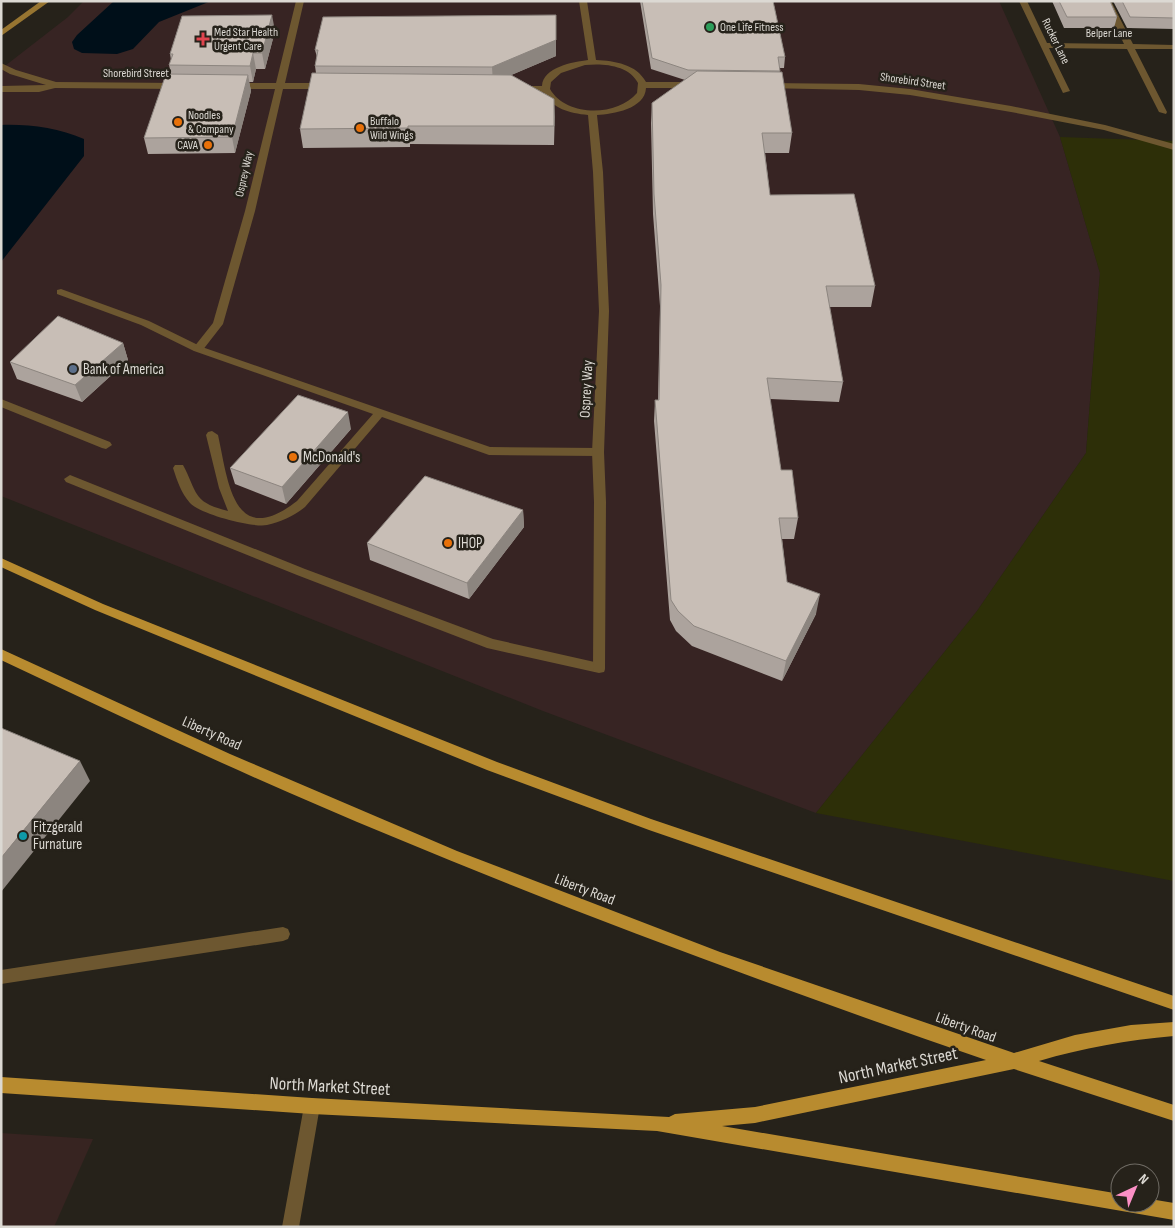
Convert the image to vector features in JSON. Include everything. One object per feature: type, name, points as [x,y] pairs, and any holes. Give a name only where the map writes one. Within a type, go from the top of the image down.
[{"type":"main road","points":[[1,562],[99,607],[492,766],[649,824],[1174,1003]]},
{"type":"main road","name":"Liberty Road","points":[[1,654],[139,719],[451,855],[664,938],[1011,1062],[1174,1113]]},
{"type":"main road","name":"North Market Street","points":[[657,1123],[755,1115],[1011,1062],[1075,1043],[1131,1032],[1174,1029]]},
{"type":"main road","name":"North Market Street","points":[[1,1085],[312,1106],[657,1123],[1110,1201]]},
{"type":"main road","name":"North Market Street","points":[[1160,1210],[1174,1212]]},
{"type":"street","points":[[1,34],[46,1]]},
{"type":"street","name":"Osprey Way","points":[[198,349],[218,324],[250,212],[300,1]]},
{"type":"street","points":[[583,1],[592,62]]},
{"type":"street","name":"Rucker Lane","points":[[1023,1],[1066,91]]},
{"type":"street","points":[[1107,1],[1163,112]]},
{"type":"street","name":"Belper Lane","points":[[1044,45],[1174,46]]},
{"type":"street","points":[[592,62],[620,66],[639,77],[643,85],[642,94],[623,108],[592,112],[575,110],[560,105],[550,98],[546,89],[548,81],[554,73],[564,67],[592,62]]},
{"type":"street","name":"Shorebird Street","points":[[1,65],[13,72],[55,85]]},
{"type":"street","name":"Shorebird Street","points":[[1,89],[39,89],[55,85],[192,86]]},
{"type":"street","points":[[643,85],[702,85]]},
{"type":"street","points":[[222,86],[338,86]]},
{"type":"street","name":"Shorebird Street","points":[[761,86],[859,87],[910,92],[1011,109],[1106,128],[1174,147]]},
{"type":"street","points":[[514,89],[546,89]]},
{"type":"street","name":"Osprey Way","points":[[70,478],[139,508],[491,644],[599,668],[600,502],[598,452],[604,311],[598,172],[592,112]]},
{"type":"street","points":[[61,292],[145,323],[198,349],[488,451],[598,452]]},
{"type":"street","points":[[1,403],[106,445]]},
{"type":"street","points":[[179,468],[185,488],[194,501],[210,510],[261,522],[290,513],[301,504],[380,413]]},
{"type":"street","points":[[212,435],[228,500],[234,511],[246,519]]},
{"type":"street","points":[[1,977],[283,934]]},
{"type":"street","points":[[290,1227],[312,1106]]},
{"type":"shaded area","points":[[84,1],[999,1],[1060,137],[1100,273],[1086,453],[977,611],[816,813],[543,711],[1,496],[1,69],[68,17]]},
{"type":"shaded area","points":[[114,1],[211,1],[159,22],[133,49],[117,54],[82,53],[74,49],[72,42],[77,35]]},
{"type":"shaded area","points":[[1,125],[22,125],[74,135],[84,139],[84,156],[1,262]]},
{"type":"shaded area","points":[[1,1133],[93,1139],[54,1227],[1,1227]]},
{"type":"green space","points":[[1060,137],[1174,141],[1174,881],[816,813],[977,611],[1086,453],[1100,273]]},
{"type":"building","name":"One Life Fitness","points":[[642,1],[773,1],[785,57],[778,57],[780,71],[688,70],[652,58]]},
{"type":"building","points":[[1059,1],[1110,1],[1117,17],[1067,17]]},
{"type":"building","points":[[1122,1],[1173,1],[1174,18],[1130,17]]},
{"type":"building","points":[[272,15],[262,53],[253,53],[250,66],[169,65],[173,54],[170,54],[182,16]]},
{"type":"building","points":[[556,15],[556,40],[492,67],[315,66],[318,50],[315,50],[323,17]]},
{"type":"building","points":[[697,71],[782,72],[792,133],[762,133],[770,195],[854,194],[875,286],[826,286],[843,382],[767,378],[781,470],[792,470],[798,518],[779,518],[787,582],[820,594],[786,661],[694,626],[678,611],[671,600],[655,400],[659,400],[661,285],[654,194],[652,103]]},
{"type":"building","points":[[312,73],[511,75],[554,99],[554,126],[408,126],[408,128],[300,129]]},
{"type":"building","points":[[166,74],[248,75],[232,137],[144,138]]},
{"type":"building","points":[[58,316],[123,343],[75,385],[10,362]]},
{"type":"building","name":"McDonald's","points":[[298,395],[348,412],[282,487],[230,468]]},
{"type":"building","name":"IHOP","points":[[425,476],[523,510],[467,583],[367,543]]},
{"type":"building","name":"Fitzgerald Furnature","points":[[1,728],[80,761],[1,858]]},
{"type":"place","name":"One Life Fitness","points":[[710,27]]},
{"type":"place","name":"Med Star Health Urgent Care","points":[[203,39]]},
{"type":"place","name":"Noodles & Company","points":[[178,122]]},
{"type":"place","name":"Buffalo Wild Wings","points":[[360,128]]},
{"type":"place","name":"CAVA","points":[[208,145]]},
{"type":"place","name":"Bank of America","points":[[73,369]]},
{"type":"place","name":"McDonald's","points":[[293,457]]},
{"type":"place","name":"IHOP","points":[[448,543]]},
{"type":"place","name":"Fitzgerald Furnature","points":[[23,836]]}]
